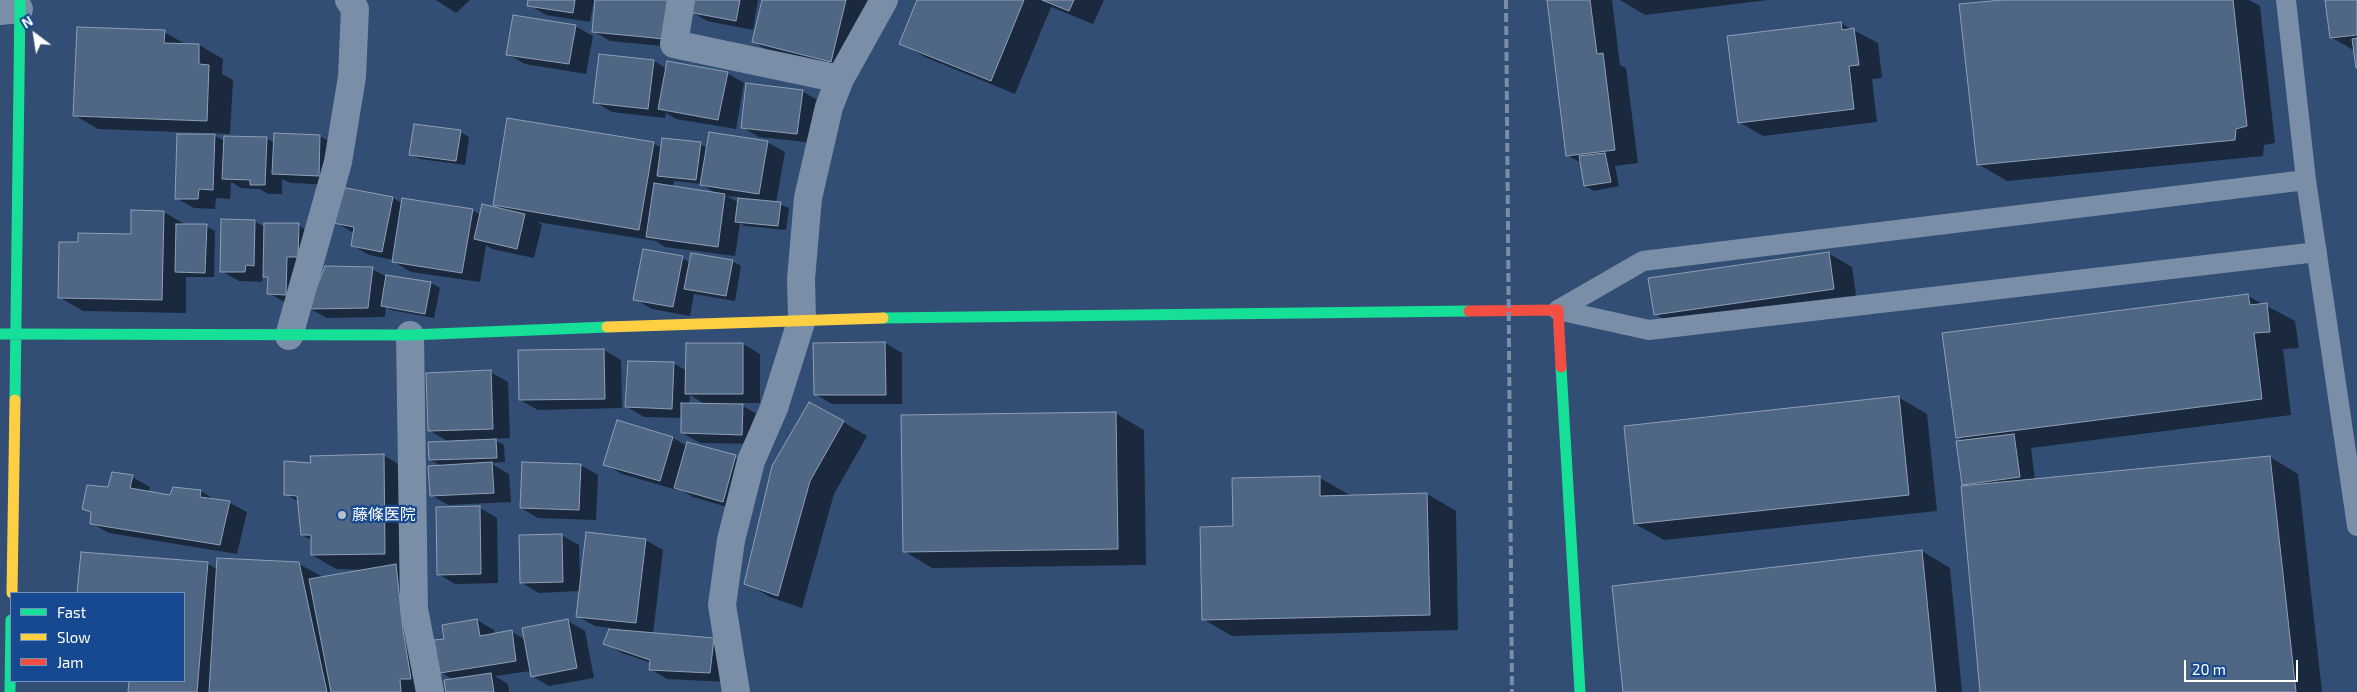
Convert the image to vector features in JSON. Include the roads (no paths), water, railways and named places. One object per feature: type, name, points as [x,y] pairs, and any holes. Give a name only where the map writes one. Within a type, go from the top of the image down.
[{"type":"street","points":[[289,336],[339,152],[352,77],[355,9],[349,0]]},
{"type":"street","points":[[681,0],[674,44],[840,78]]},
{"type":"street","points":[[736,692],[722,605],[731,540],[751,461],[774,408],[802,319],[801,279],[808,198],[830,108],[840,78],[884,0]]},
{"type":"street","points":[[12,592],[15,335],[13,7]]},
{"type":"street","points":[[0,334],[289,336],[410,334],[802,319],[1558,310],[1580,692]]},
{"type":"street","points":[[410,334],[414,609],[430,692]]},
{"type":"lane","points":[[2286,0],[2306,180],[2357,526]]},
{"type":"lane","points":[[1558,310],[1643,261],[2306,180]]},
{"type":"lane","points":[[1558,310],[1649,330],[2317,252]]},
{"type":"railway","points":[[1506,0],[1512,692]]},
{"type":"place","name":"藤條医院","points":[[342,515]]}]
